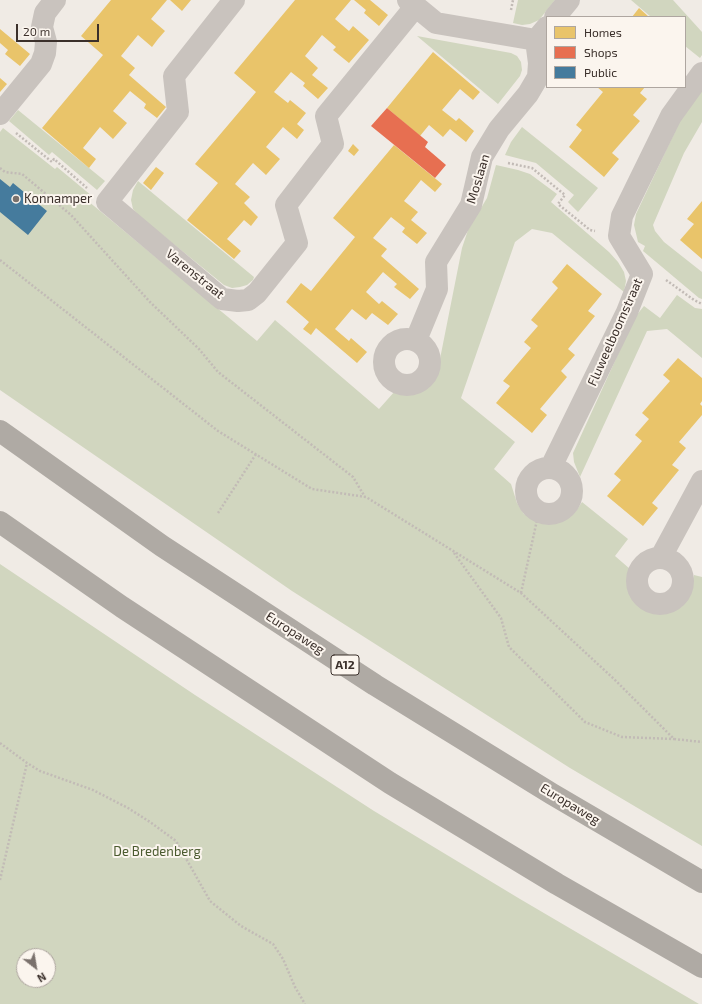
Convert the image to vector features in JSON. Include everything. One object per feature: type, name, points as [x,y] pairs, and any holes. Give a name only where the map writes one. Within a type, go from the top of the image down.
[{"type":"highway","name":"Europaweg","points":[[0,431],[162,546],[375,685],[552,794],[702,882]]},
{"type":"highway","points":[[0,522],[122,607],[390,783],[557,884],[702,967]]},
{"type":"street","points":[[6,122],[41,64],[45,53],[46,42],[42,27],[44,13],[55,0]]},
{"type":"street","points":[[107,202],[178,112],[174,76],[234,0]]},
{"type":"street","points":[[556,16],[569,0]]},
{"type":"street","points":[[412,3],[436,23],[541,34]]},
{"type":"street","name":"Varenstraat","points":[[107,202],[222,299],[238,302],[248,300],[258,292],[298,243],[286,205],[333,144],[326,116],[412,3]]},
{"type":"street","name":"Moslaan","points":[[416,340],[437,289],[436,262],[471,205],[482,157],[498,129],[528,94],[538,77],[541,34]]},
{"type":"street","name":"Fluweelboomstraat","points":[[552,467],[627,312],[642,274],[618,236],[622,216],[671,116],[702,73]]},
{"type":"street","points":[[552,467],[560,470],[568,476],[572,483],[573,492],[570,502],[565,509],[557,513],[548,514],[539,512],[532,506],[527,498],[526,489],[529,480],[534,473],[542,468],[552,467]]},
{"type":"street","points":[[661,557],[702,481]]},
{"type":"path","points":[[6,122],[52,162],[54,160],[94,194],[107,202]]},
{"type":"path","points":[[520,165],[532,168],[565,195],[558,204],[590,230]]},
{"type":"path","points":[[0,168],[5,172],[22,174],[71,215],[150,302],[199,349],[218,372],[353,477],[366,498]]},
{"type":"path","points":[[0,260],[218,431],[312,489],[366,498],[521,593],[614,679],[674,739]]},
{"type":"path","points":[[665,279],[702,304]]},
{"type":"path","points":[[218,513],[256,454]]},
{"type":"path","points":[[521,593],[539,512]]},
{"type":"path","points":[[453,551],[501,618],[509,647],[585,722],[622,737],[674,739],[702,742]]},
{"type":"path","points":[[0,743],[40,771],[93,790],[128,808],[150,822],[176,842],[210,901],[241,926],[273,944],[283,959],[295,987],[305,1004]]},
{"type":"path","points":[[0,880],[27,763]]},
{"type":"green space","points":[[518,0],[555,0],[539,20],[530,24],[522,25],[513,23]]},
{"type":"green space","points":[[631,0],[673,0],[702,32],[702,55],[700,58],[686,47],[686,16],[650,16]]},
{"type":"green space","points":[[417,36],[511,53],[517,56],[521,62],[522,70],[520,76],[498,104]]},
{"type":"green space","points":[[702,87],[702,122],[684,153],[653,225],[655,231],[664,242],[702,272],[702,299],[643,251],[645,246],[638,242],[634,225],[636,214],[680,121]]},
{"type":"green space","points":[[18,110],[105,181],[97,190],[52,152],[49,155],[9,121]]},
{"type":"green space","points":[[522,127],[598,188],[578,212],[568,202],[574,195],[536,163],[505,155],[511,142]]},
{"type":"green space","points":[[3,128],[55,169],[57,167],[92,196],[88,201],[257,341],[275,320],[379,409],[395,391],[406,393],[420,391],[431,383],[437,374],[462,248],[468,230],[487,198],[496,165],[530,174],[557,194],[551,202],[609,252],[618,262],[624,272],[626,281],[624,292],[552,233],[532,229],[515,242],[461,398],[515,442],[494,469],[511,484],[517,503],[524,514],[544,524],[556,522],[567,518],[576,511],[582,502],[628,539],[615,556],[630,569],[627,578],[629,587],[633,596],[639,603],[659,613],[666,613],[681,607],[687,600],[694,575],[702,577],[702,846],[570,768],[292,591],[0,390],[0,132]]},
{"type":"green space","points":[[138,181],[254,277],[253,280],[247,285],[240,287],[232,288],[224,285],[139,216],[133,209],[131,200],[133,190]]},
{"type":"green space","points":[[677,295],[695,308],[702,309],[702,358],[667,329],[647,331],[580,477],[574,462],[573,453],[635,317],[644,306],[660,318]]},
{"type":"green space","name":"De Bredenberg","points":[[0,564],[195,695],[374,811],[699,1004],[0,1004]]},
{"type":"building: Homes","points":[[111,0],[167,0],[151,19],[165,31],[152,47],[138,35],[121,56],[135,68],[129,75],[166,107],[157,118],[144,108],[146,104],[130,91],[113,111],[127,123],[113,139],[100,127],[83,148],[96,159],[89,168],[42,128],[103,55],[81,36]]},
{"type":"building: Homes","points":[[170,0],[191,0],[182,11]]},
{"type":"building: Homes","points":[[295,0],[351,0],[335,19],[349,31],[353,26],[369,40],[349,63],[333,50],[336,47],[322,35],[305,56],[318,68],[312,75],[328,88],[318,99],[303,86],[305,83],[291,72],[274,92],[288,103],[290,100],[306,113],[297,124],[304,130],[297,139],[283,127],[266,147],[280,159],[266,175],[253,163],[235,184],[250,197],[244,203],[258,217],[251,226],[244,220],[227,239],[241,251],[234,259],[187,220],[218,183],[195,164],[256,92],[234,73]]},
{"type":"building: Homes","points":[[354,0],[370,0],[388,15],[379,26],[364,13],[366,10]]},
{"type":"building: Homes","points":[[639,8],[648,16],[633,16]]},
{"type":"building: Homes","points":[[0,29],[30,54],[20,66],[5,54],[8,50],[0,43]]},
{"type":"building: Homes","points":[[433,52],[480,92],[473,100],[460,89],[442,110],[456,121],[459,118],[474,131],[466,142],[450,129],[443,137],[429,125],[420,136],[387,108]]},
{"type":"building: Homes","points":[[0,78],[7,84],[0,92]]},
{"type":"building: Homes","points":[[598,88],[644,88],[640,93],[647,99],[633,115],[640,121],[612,153],[619,159],[604,177],[569,147],[582,130],[576,125],[603,92]]},
{"type":"building: Homes","points":[[353,144],[359,150],[354,156],[348,151]]},
{"type":"building: Homes","points":[[394,145],[442,184],[435,192],[421,180],[404,201],[418,212],[411,220],[427,233],[417,244],[402,232],[405,228],[391,217],[373,238],[387,249],[381,256],[419,289],[410,299],[394,287],[397,284],[383,272],[366,292],[379,304],[382,301],[398,314],[388,325],[372,313],[366,320],[352,309],[335,329],[349,341],[351,338],[367,352],[357,363],[316,328],[311,335],[303,329],[309,322],[286,302],[301,283],[311,291],[355,237],[333,218]]},
{"type":"building: Homes","points":[[156,167],[164,173],[151,190],[143,183]]},
{"type":"building: Homes","points":[[702,201],[702,259],[680,240],[694,224],[687,219]]},
{"type":"building: Homes","points":[[567,264],[602,294],[588,311],[595,316],[568,349],[575,355],[561,371],[567,377],[540,409],[547,415],[532,433],[496,403],[510,386],[503,381],[531,348],[524,342],[538,326],[531,320],[558,288],[552,282]]},
{"type":"building: Homes","points":[[678,358],[702,378],[702,401],[700,404],[702,406],[702,415],[679,442],[686,448],[672,465],[679,470],[652,503],[658,508],[643,526],[607,496],[621,480],[614,474],[642,441],[635,435],[649,419],[642,413],[670,381],[663,375]]},
{"type":"building: Shops","points":[[387,108],[428,142],[425,147],[446,165],[435,178],[371,126]]},
{"type":"building: Public","name":"Konnamper","points":[[0,179],[10,187],[13,183],[47,211],[28,235],[0,212]]},
{"type":"place","name":"Konnamper","points":[[16,199]]}]
